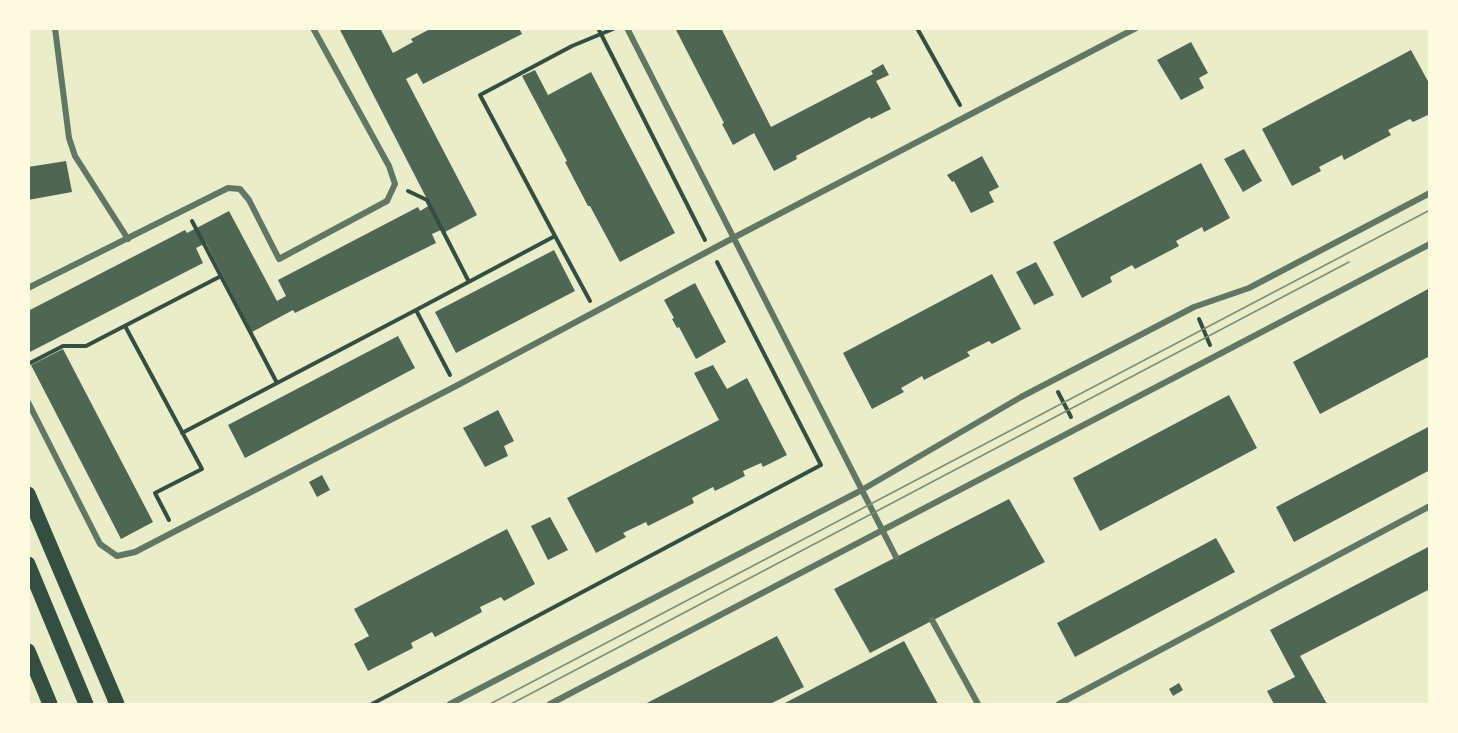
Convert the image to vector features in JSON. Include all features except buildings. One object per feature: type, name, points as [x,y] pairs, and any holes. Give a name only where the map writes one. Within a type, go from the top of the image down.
[{"type":"main road","points":[[28,494],[117,705]]},
{"type":"main road","points":[[28,564],[86,705]]},
{"type":"main road","points":[[28,651],[50,705]]},
{"type":"street","points":[[56,28],[69,138],[75,156],[128,239]]},
{"type":"street","points":[[28,288],[228,188],[240,189],[249,200],[279,259],[387,201],[395,184],[389,166],[313,28]]},
{"type":"street","points":[[627,28],[735,237],[860,491],[896,557]]},
{"type":"street","points":[[28,402],[100,544],[117,556],[135,552],[456,386],[735,237],[1136,28]]},
{"type":"street","points":[[450,705],[860,491],[1052,380],[1194,307],[1249,288],[1430,193]]},
{"type":"street","points":[[549,705],[1430,244]]},
{"type":"street","points":[[1059,705],[1430,506]]},
{"type":"street","points":[[932,620],[978,705]]},
{"type":"path","points":[[372,705],[821,465],[598,28]]},
{"type":"path","points":[[596,312],[480,95],[572,46],[615,28]]},
{"type":"path","points":[[917,28],[966,116]]},
{"type":"path","points":[[395,184],[426,200],[469,282]]},
{"type":"path","points":[[186,210],[277,383]]},
{"type":"path","points":[[182,433],[555,236]]},
{"type":"path","points":[[28,364],[63,346],[86,346],[221,276]]},
{"type":"path","points":[[1194,307],[1216,356]]},
{"type":"path","points":[[416,310],[456,386]]},
{"type":"path","points":[[125,326],[202,469],[155,494],[175,531]]},
{"type":"path","points":[[1052,380],[1077,428]]},
{"type":"tram line","points":[[490,704],[1430,210]]},
{"type":"tram line","points":[[511,704],[1349,262]]}]
